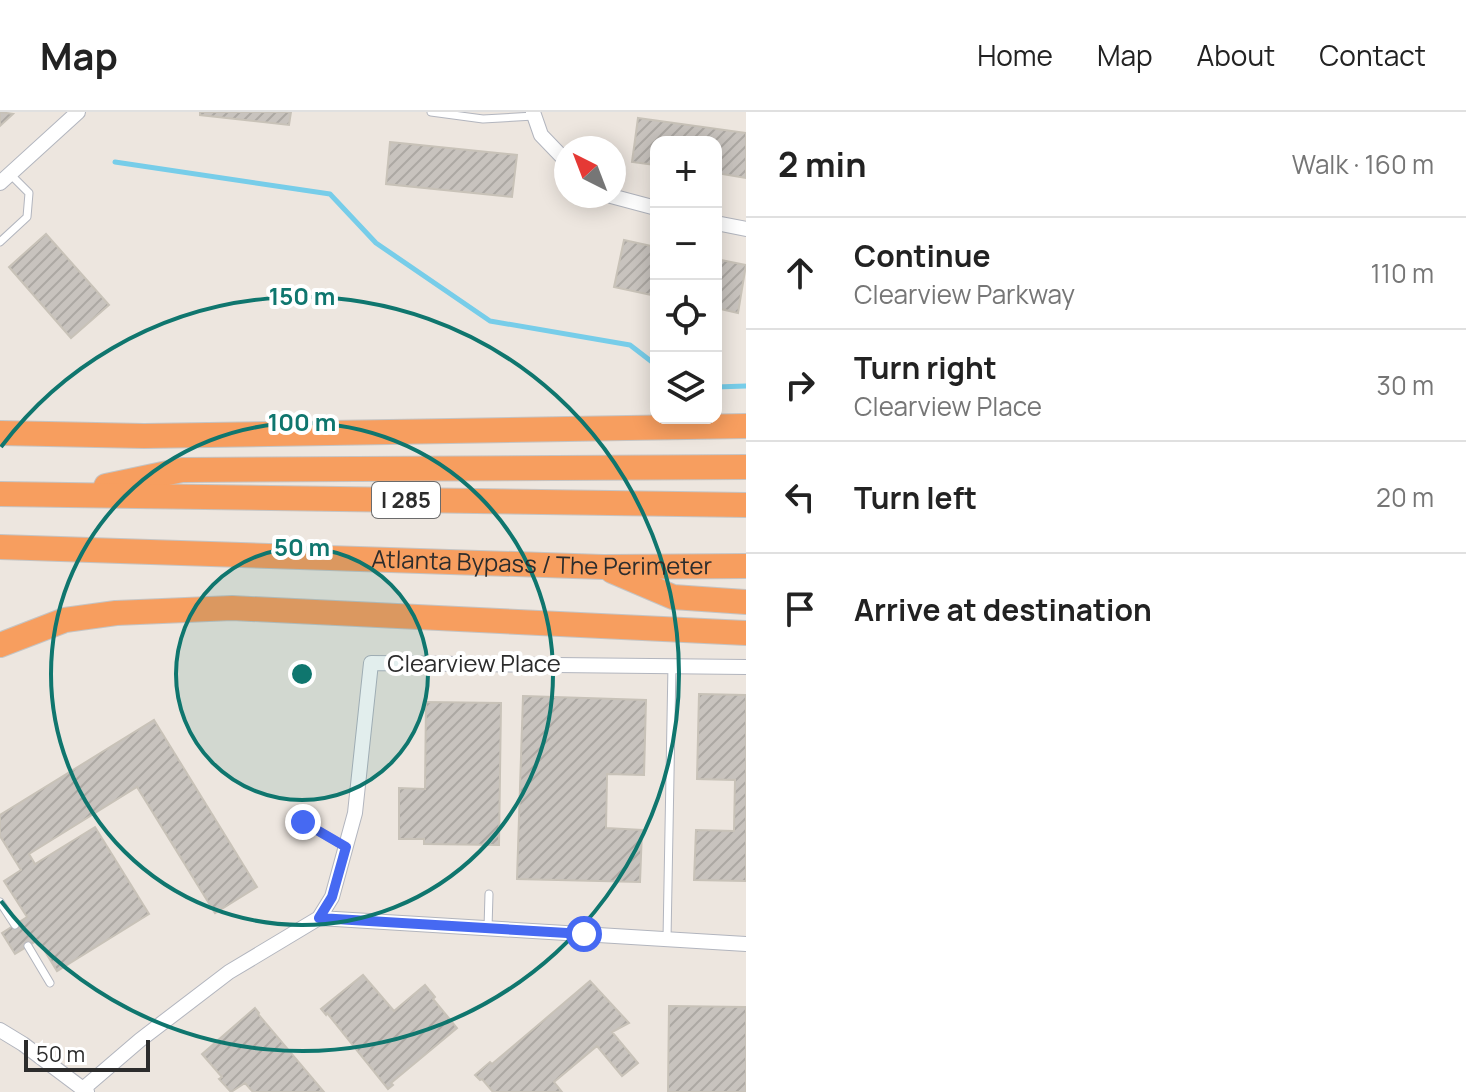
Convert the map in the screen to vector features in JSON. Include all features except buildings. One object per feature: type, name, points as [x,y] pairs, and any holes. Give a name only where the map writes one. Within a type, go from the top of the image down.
[{"type":"highway","points":[[0,433],[144,436],[746,426]]},
{"type":"highway","points":[[65,495],[182,470],[746,467]]},
{"type":"highway","name":"I 285","points":[[0,494],[746,505]]},
{"type":"highway","name":"Atlanta Bypass / The Perimeter","points":[[0,547],[603,567],[746,566]]},
{"type":"highway","points":[[603,567],[673,597],[746,602]]},
{"type":"highway","points":[[0,645],[65,620],[116,613],[232,608],[746,633]]},
{"type":"street","points":[[5,178],[78,112]]},
{"type":"street","points":[[533,114],[541,135],[554,149]]},
{"type":"street","points":[[626,200],[650,206]]},
{"type":"street","points":[[722,224],[746,229]]},
{"type":"street","name":"Clearview Place","points":[[319,918],[332,897],[355,813],[371,663],[746,667]]},
{"type":"street","points":[[0,1030],[85,1090],[140,1040],[229,972],[319,918],[746,944]]},
{"type":"lane","points":[[431,112],[483,119],[533,114]]},
{"type":"lane","points":[[0,242],[27,217],[29,193],[5,178]]},
{"type":"lane","points":[[667,939],[672,665]]},
{"type":"lane","points":[[303,822],[346,847]]},
{"type":"lane","points":[[488,928],[489,894]]},
{"type":"lane","points":[[0,902],[15,925]]},
{"type":"lane","points":[[28,946],[50,983]]},
{"type":"waterway","points":[[115,162],[330,194],[376,243],[490,321],[630,345],[650,360]]},
{"type":"waterway","points":[[722,387],[746,386]]},
{"type":"route","points":[[303,822],[346,847],[332,897],[319,918],[584,934]]}]
